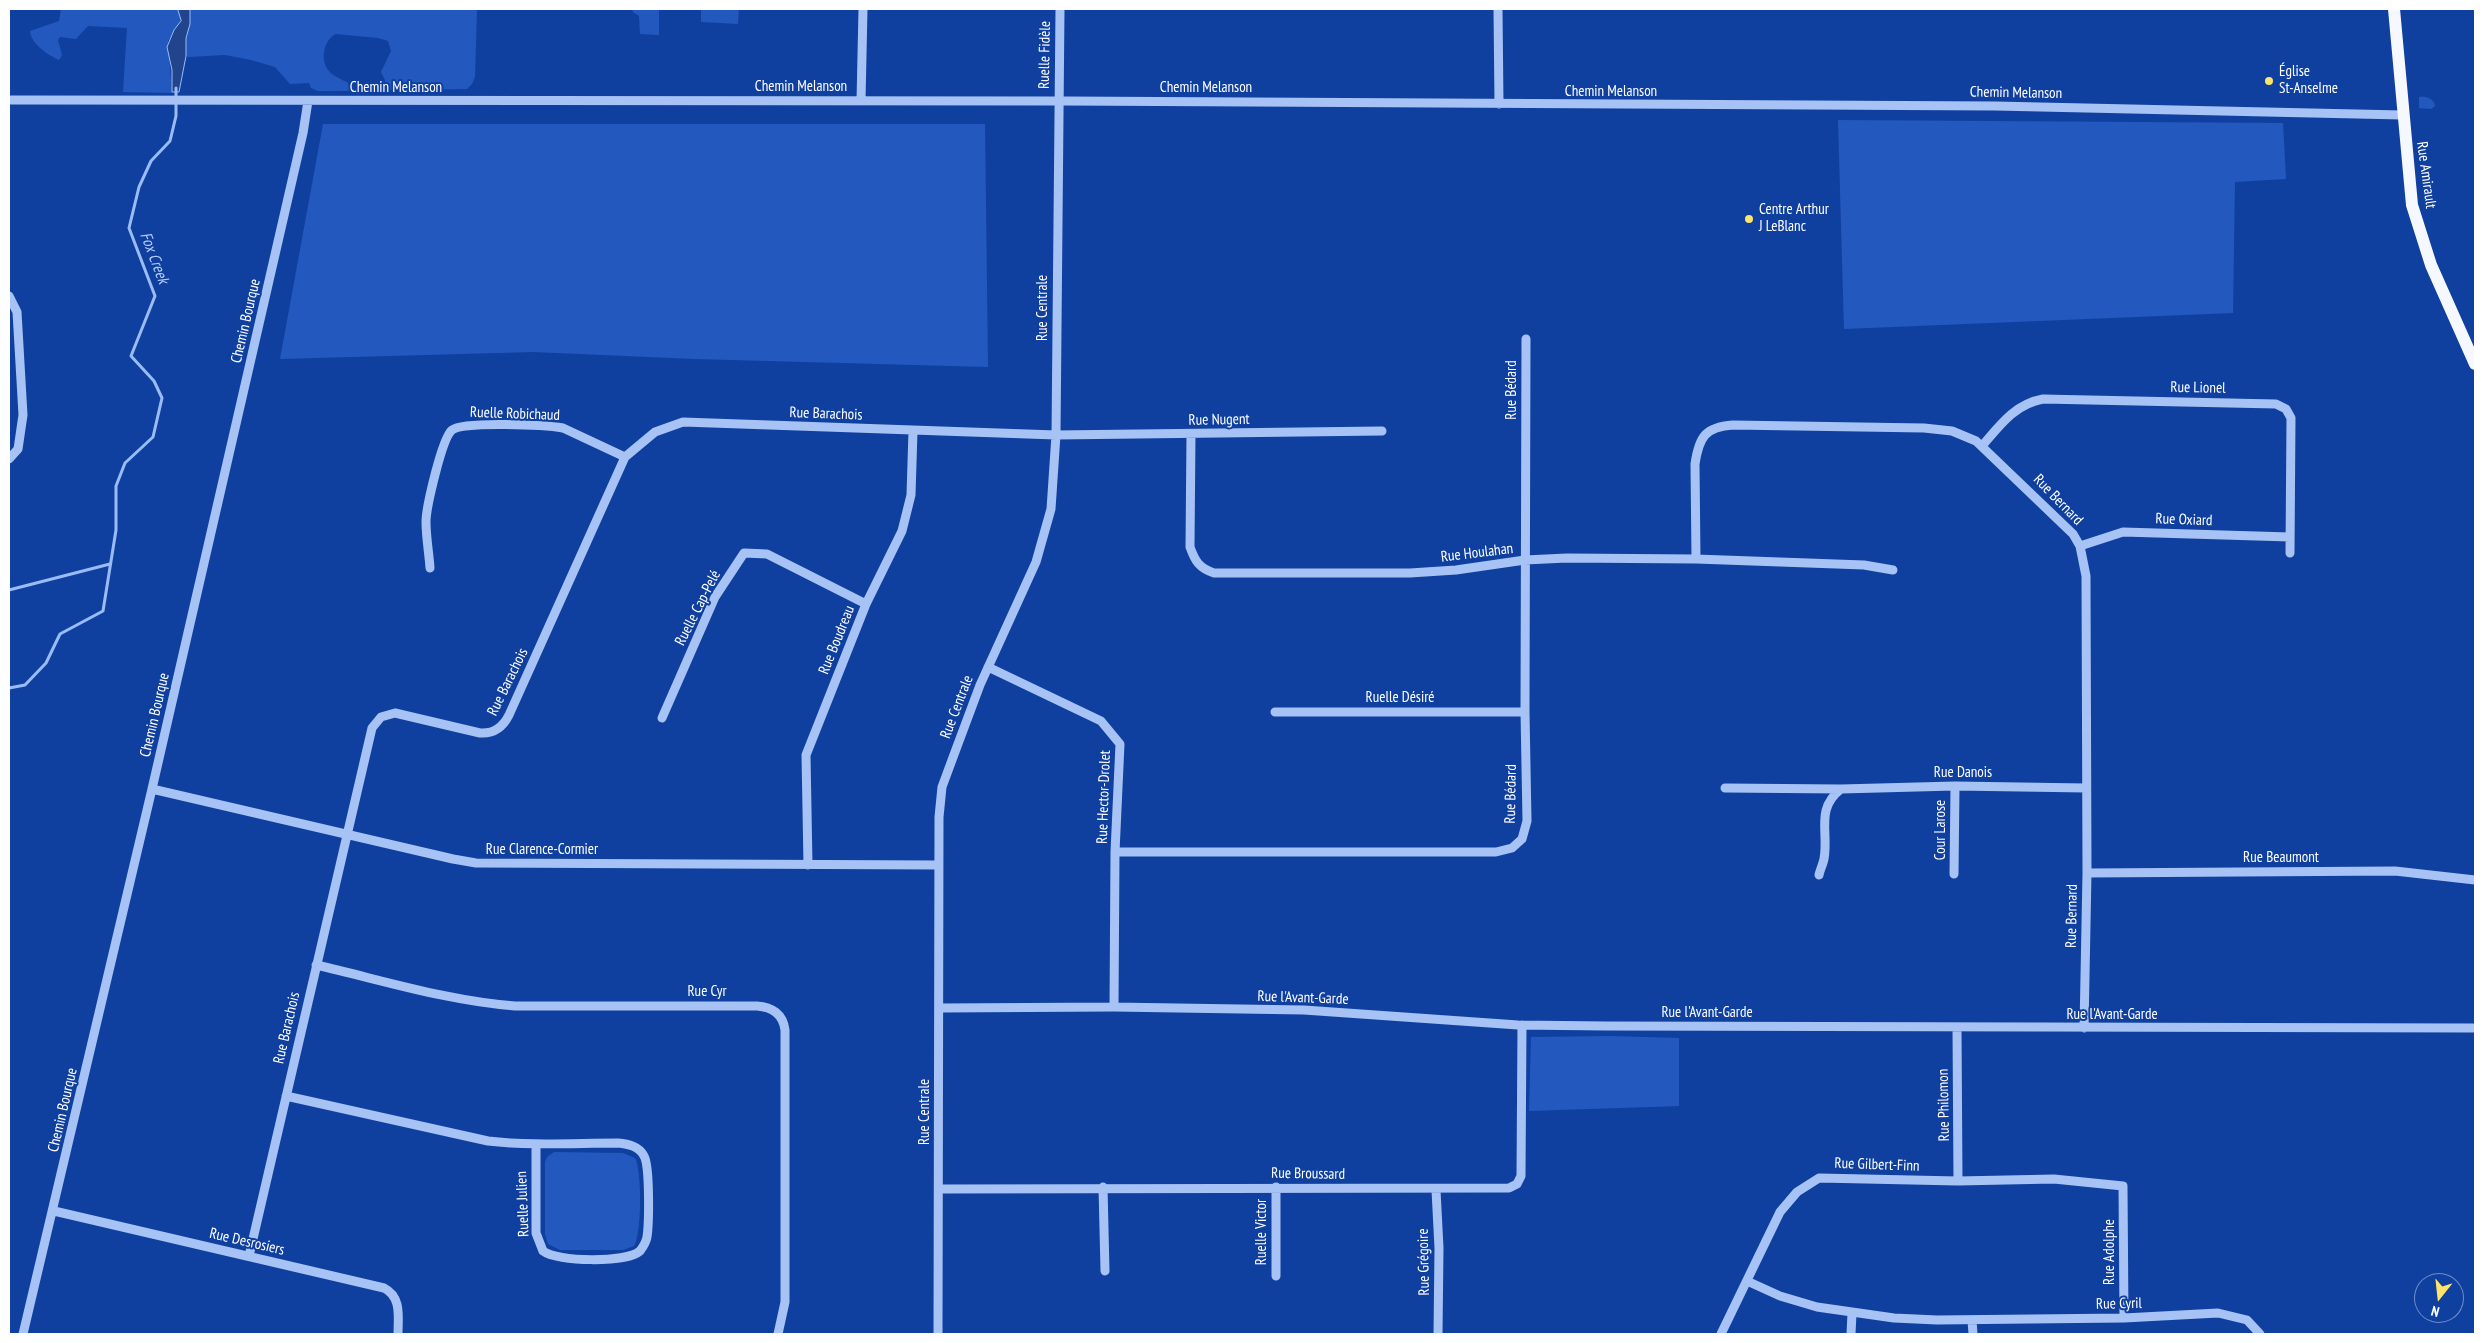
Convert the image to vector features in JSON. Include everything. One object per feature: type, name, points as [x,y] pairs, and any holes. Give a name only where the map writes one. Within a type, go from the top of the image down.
[{"type":"main road","name":"Rue Amirault","points":[[2394,9],[2402,115],[2412,204],[2431,265],[2475,364]]},
{"type":"street","points":[[861,101],[863,9]]},
{"type":"street","name":"Ruelle Fidèle","points":[[1058,101],[1060,9]]},
{"type":"street","points":[[1498,9],[1499,104]]},
{"type":"street","name":"Chemin Melanson","points":[[9,100],[1058,101],[1986,106],[2402,115]]},
{"type":"street","name":"Chemin Bourque","points":[[23,1334],[54,1211],[152,789],[299,152],[308,101]]},
{"type":"street","name":"Rue Centrale","points":[[938,1334],[939,865],[942,787],[988,666],[1038,553],[1051,509],[1056,435],[1058,101]]},
{"type":"street","points":[[9,296],[17,312],[23,415],[18,449],[9,459]]},
{"type":"street","name":"Rue Bédard","points":[[1115,852],[1496,852],[1512,848],[1522,839],[1527,821],[1525,712],[1526,339]]},
{"type":"street","name":"Rue Lionel","points":[[1982,446],[2013,411],[2030,401],[2043,399],[2276,404],[2286,409],[2291,418],[2290,553]]},
{"type":"street","name":"Rue Barachois","points":[[249,1256],[346,834],[374,723],[381,717],[395,713],[483,733],[494,732],[504,724],[625,457],[655,432],[683,422],[1056,435]]},
{"type":"street","name":"Ruelle Robichaud","points":[[430,568],[426,520],[441,451],[445,438],[452,430],[473,426],[552,426],[563,428],[625,457]]},
{"type":"street","name":"Rue Bernard","points":[[1696,559],[1694,464],[1697,448],[1702,437],[1719,426],[1924,428],[1952,431],[1982,446],[2073,534],[2080,546],[2086,576],[2084,1028]]},
{"type":"street","name":"Rue Boudreau","points":[[808,864],[806,755],[866,604],[902,531],[911,495],[913,431]]},
{"type":"street","name":"Rue Nugent","points":[[1056,435],[1382,431]]},
{"type":"street","name":"Rue Houlahan","points":[[1191,434],[1190,546],[1197,563],[1202,569],[1214,573],[1410,574],[1456,570],[1525,560],[1696,559],[1864,565],[1893,570]]},
{"type":"street","name":"Rue Oxiard","points":[[2080,546],[2123,532],[2290,537]]},
{"type":"street","name":"Ruelle Cap-Pelé","points":[[662,718],[715,597],[744,553],[767,554],[866,604]]},
{"type":"street","name":"Rue Hector-Drolet","points":[[988,666],[1101,721],[1120,744],[1115,852],[1114,1007]]},
{"type":"street","name":"Ruelle Désiré","points":[[1275,712],[1525,712]]},
{"type":"street","name":"Rue Danois","points":[[1725,788],[1841,789],[1955,786],[2086,788]]},
{"type":"street","name":"Cour Larose","points":[[1954,874],[1955,786]]},
{"type":"street","name":"Rue Clarence-Cormier","points":[[152,789],[476,863],[939,865]]},
{"type":"street","points":[[1818,875],[1824,859],[1825,810],[1830,798],[1841,789]]},
{"type":"street","name":"Rue Beaumont","points":[[2086,873],[2395,871],[2475,880]]},
{"type":"street","name":"Rue Cyr","points":[[316,965],[460,999],[495,1004],[757,1006],[768,1008],[778,1014],[783,1020],[785,1030],[785,1302],[778,1334]]},
{"type":"street","name":"Rue l'Avant-Garde","points":[[940,1008],[1114,1007],[1304,1010],[1522,1025],[1957,1028],[2475,1028]]},
{"type":"street","name":"Rue Broussard","points":[[939,1189],[1276,1187],[1436,1190],[1505,1189],[1514,1186],[1519,1180],[1522,1025]]},
{"type":"street","name":"Rue Philomon","points":[[1957,1028],[1958,1181]]},
{"type":"street","name":"Ruelle Julien","points":[[286,1096],[465,1138],[536,1144],[623,1144],[640,1150],[645,1157],[648,1169],[647,1236],[640,1251],[630,1257],[560,1258],[543,1251],[536,1233],[536,1144]]},
{"type":"street","name":"Rue Gilbert-Finn","points":[[1721,1334],[1780,1212],[1797,1192],[1819,1178],[1958,1181],[2054,1179],[2123,1186]]},
{"type":"street","name":"Rue Adolphe","points":[[2123,1186],[2124,1318]]},
{"type":"street","points":[[1103,1187],[1105,1271]]},
{"type":"street","name":"Ruelle Victor","points":[[1276,1187],[1276,1276]]},
{"type":"street","name":"Rue Grégoire","points":[[1436,1190],[1439,1248],[1438,1334]]},
{"type":"street","name":"Rue Desrosiers","points":[[54,1211],[387,1290],[397,1302],[398,1334]]},
{"type":"street","name":"Rue Cyril","points":[[1747,1281],[1780,1296],[1818,1307],[1852,1312],[1936,1320],[2124,1318],[2218,1313],[2247,1320],[2260,1334]]},
{"type":"street","points":[[1851,1334],[1852,1312]]},
{"type":"street","points":[[1972,1320],[1973,1334]]},
{"type":"shaded area","points":[[61,9],[178,9],[181,21],[168,41],[172,93],[123,92],[127,28],[88,26],[76,39],[60,37],[58,40],[62,55],[59,60],[45,52],[33,40],[30,31],[59,21]]},
{"type":"shaded area","points":[[178,9],[190,9],[190,24],[186,38],[186,56],[179,92],[172,92],[172,70],[167,47],[174,30],[181,21]]},
{"type":"shaded area","points":[[190,9],[477,9],[475,77],[467,89],[385,90],[385,80],[381,72],[391,51],[388,41],[378,38],[336,34],[326,45],[324,60],[330,72],[348,83],[350,89],[348,91],[318,91],[311,88],[309,83],[290,84],[275,67],[251,60],[225,55],[186,56],[186,38],[190,24]]},
{"type":"shaded area","points":[[632,9],[659,9],[659,35],[640,34],[639,16]]},
{"type":"shaded area","points":[[701,9],[739,9],[738,24],[701,22]]},
{"type":"shaded area","points":[[2419,97],[2429,98],[2435,106],[2431,109],[2419,108]]},
{"type":"shaded area","points":[[1838,120],[2283,123],[2286,179],[2235,182],[2233,313],[1844,329]]},
{"type":"shaded area","points":[[323,124],[985,124],[988,367],[695,359],[533,352],[280,359]]},
{"type":"shaded area","points":[[1609,1036],[1679,1038],[1679,1106],[1529,1111],[1531,1037]]},
{"type":"shaded area","points":[[554,1152],[623,1153],[635,1158],[639,1175],[640,1216],[637,1239],[634,1246],[623,1250],[560,1250],[548,1244],[545,1234],[545,1162],[547,1157]]},
{"type":"waterway","name":"Fox Creek","points":[[9,688],[25,685],[46,663],[60,634],[103,611],[116,530],[116,486],[125,463],[153,437],[162,398],[154,381],[131,356],[155,296],[129,228],[139,187],[151,161],[170,141],[176,116],[176,88]]},
{"type":"waterway","points":[[9,590],[110,564]]},
{"type":"place","name":"Église St-Anselme","points":[[2269,81]]},
{"type":"place","name":"Centre Arthur J LeBlanc","points":[[1749,219]]}]
